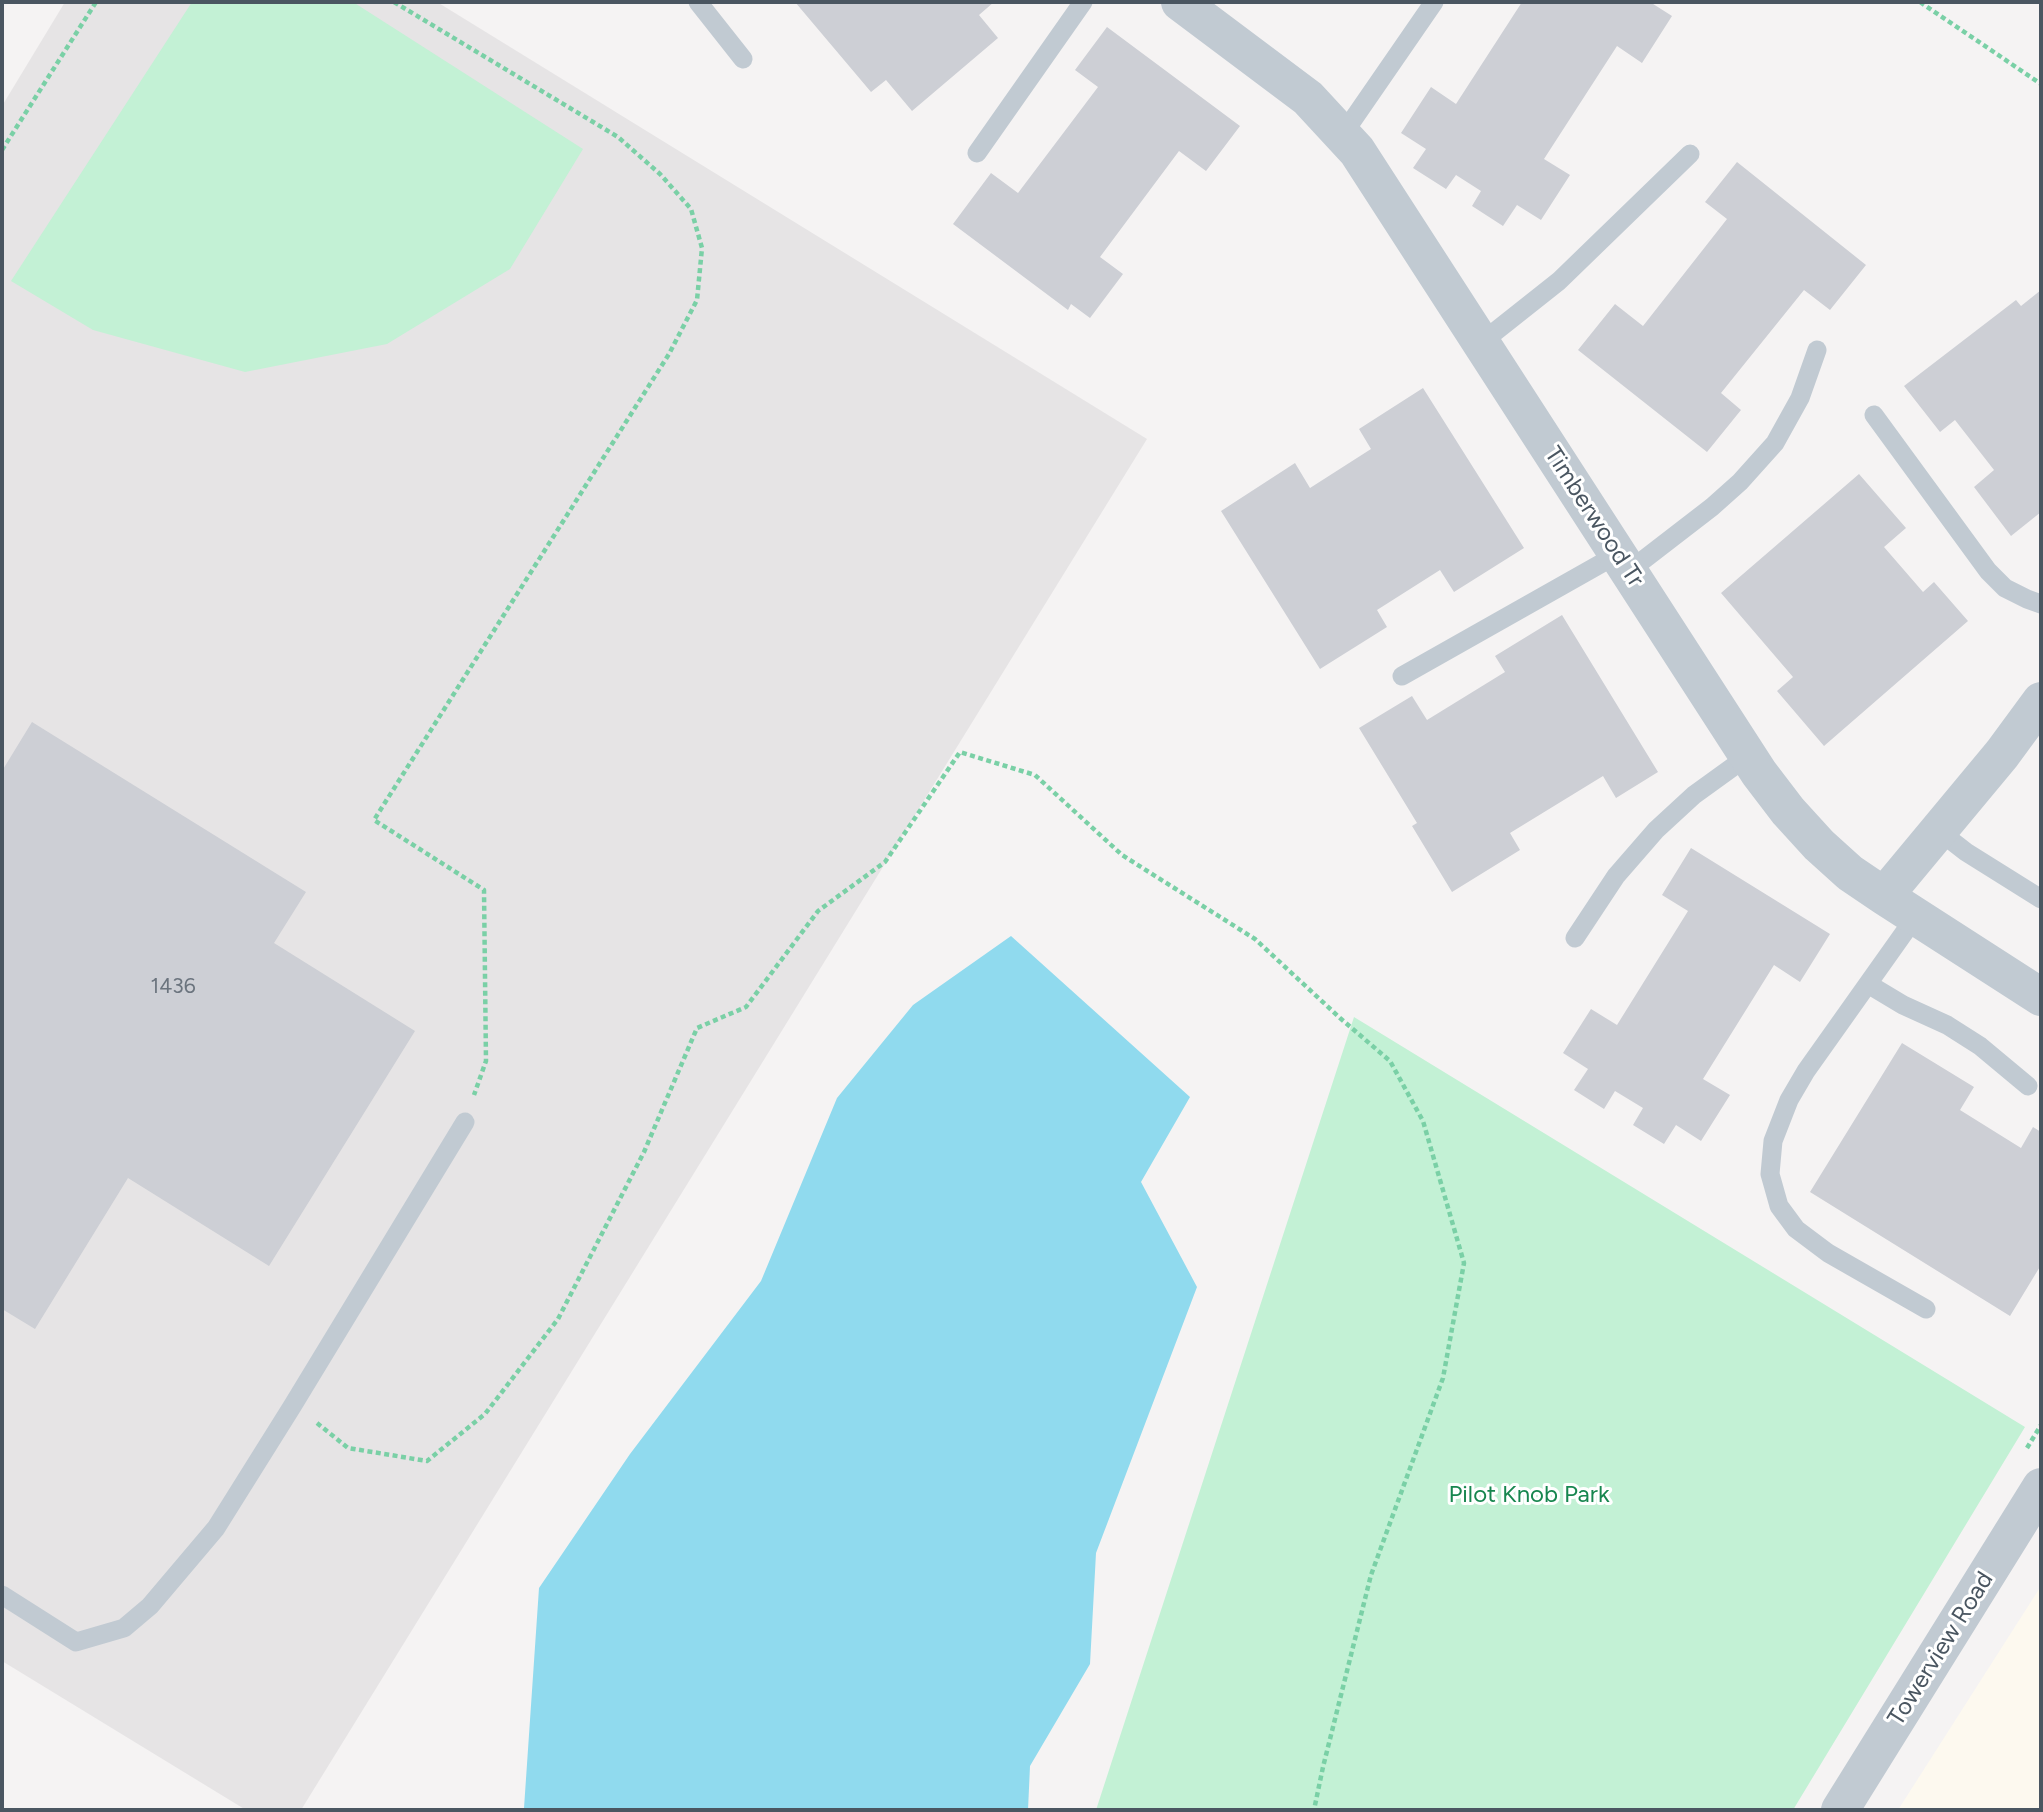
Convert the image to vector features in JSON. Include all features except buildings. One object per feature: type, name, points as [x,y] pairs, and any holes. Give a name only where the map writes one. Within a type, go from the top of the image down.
[{"type":"street","name":"Timberwood Tr","points":[[1180,2],[1290,83],[1343,134],[1375,177],[1748,756],[1788,811],[1819,845],[1850,873],[2041,997]]},
{"type":"street","points":[[1884,896],[2002,754],[2041,701]]},
{"type":"street","name":"Towerview Road","points":[[1840,1810],[2041,1487]]},
{"type":"lane","points":[[698,2],[743,59]]},
{"type":"lane","points":[[977,153],[1083,2]]},
{"type":"lane","points":[[1343,134],[1434,2]]},
{"type":"lane","points":[[1482,342],[1559,281],[1690,154]]},
{"type":"lane","points":[[1402,676],[1623,563],[1712,507],[1741,482],[1775,443],[1800,398],[1817,350]]},
{"type":"lane","points":[[1874,415],[1988,571],[2005,588],[2041,604]]},
{"type":"lane","points":[[1575,938],[1616,876],[1656,830],[1694,795],[1748,756]]},
{"type":"lane","points":[[1939,831],[1966,852],[2041,899]]},
{"type":"lane","points":[[1916,916],[1806,1071],[1789,1100],[1773,1141],[1770,1174],[1779,1206],[1796,1229],[1828,1253],[1926,1309]]},
{"type":"lane","points":[[1868,984],[1980,1046],[2028,1086]]},
{"type":"lane","points":[[2,1595],[76,1642],[124,1628],[150,1606],[216,1528],[465,1122]]},
{"type":"path","points":[[2,150],[96,2]]},
{"type":"path","points":[[394,2],[618,137],[660,174],[691,209],[702,248],[697,300],[669,354],[374,820],[484,890],[485,1061],[465,1122]]},
{"type":"path","points":[[1920,2],[2041,84]]},
{"type":"path","points":[[293,1405],[348,1448],[426,1461],[485,1414],[558,1319],[643,1152],[697,1028],[746,1007],[818,911],[886,862],[960,752],[1035,775],[1122,855],[1255,939],[1390,1061],[1423,1121],[1464,1263],[1443,1378],[1371,1576],[1314,1810]]},
{"type":"shaded area","points":[[65,2],[437,2],[1147,439],[301,1810],[246,1810],[2,1661],[2,106]]},
{"type":"shaded area","points":[[2041,1586],[2041,1810],[1898,1810]]},
{"type":"green space","points":[[192,2],[353,2],[583,149],[510,269],[387,344],[245,372],[93,330],[11,281]]},
{"type":"green space","name":"Pilot Knob Park","points":[[1354,1017],[2025,1427],[1793,1810],[1096,1810]]},
{"type":"water","points":[[1011,936],[1190,1097],[1141,1182],[1197,1287],[1096,1553],[1090,1664],[1030,1766],[1028,1810],[526,1810],[524,1808],[539,1588],[630,1454],[761,1281],[837,1098],[913,1005]]}]
